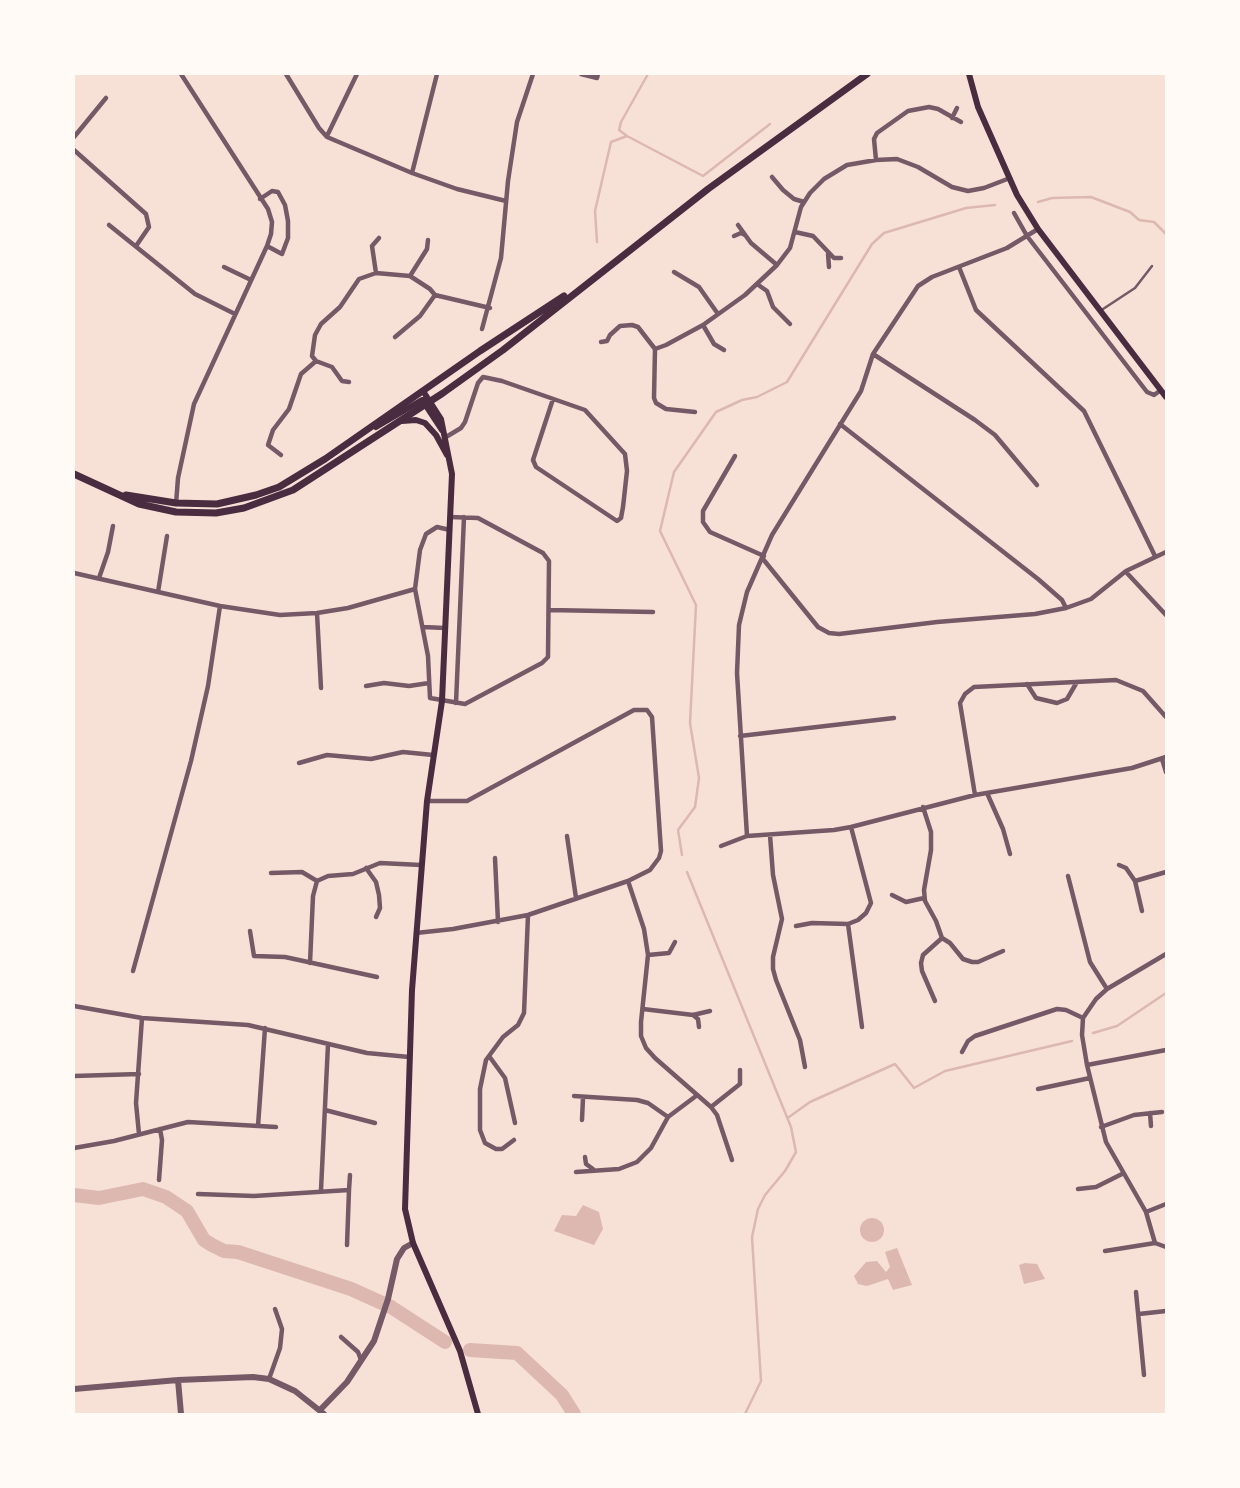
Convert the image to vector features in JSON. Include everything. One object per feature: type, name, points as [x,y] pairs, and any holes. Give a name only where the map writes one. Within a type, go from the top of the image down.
[{"type":"main road","points":[[118,494],[176,503],[217,504],[256,495],[304,473],[353,440],[503,350],[708,189],[867,74]]},
{"type":"main road","points":[[969,74],[978,107],[1017,195],[1038,229],[1164,393]]},
{"type":"main road","points":[[74,474],[139,504],[176,512],[216,513],[279,497],[321,474],[400,421],[424,398],[605,269]]},
{"type":"main road","points":[[424,398],[445,436],[452,474],[442,701],[427,801],[416,933],[409,1057],[405,1214],[413,1244],[460,1351],[478,1415]]},
{"type":"main road","points":[[400,421],[416,420],[427,425],[450,459]]},
{"type":"street","points":[[176,512],[178,478],[194,404],[267,246],[272,222],[268,209],[181,74]]},
{"type":"street","points":[[286,74],[319,128],[327,136],[412,173],[457,189],[506,201]]},
{"type":"street","points":[[327,136],[357,74]]},
{"type":"street","points":[[412,173],[437,74]]},
{"type":"street","points":[[482,329],[501,258],[517,122],[533,74]]},
{"type":"street","points":[[581,74],[597,78],[598,74]]},
{"type":"street","points":[[74,137],[106,99]]},
{"type":"street","points":[[876,160],[874,139],[877,133],[908,111],[929,107],[961,122]]},
{"type":"street","points":[[952,118],[957,108]]},
{"type":"street","points":[[74,150],[146,214],[149,227],[136,246]]},
{"type":"street","points":[[655,349],[703,325],[757,284],[777,265],[790,248],[804,202],[824,179],[847,165],[897,159],[918,167],[952,187],[968,191],[1010,178]]},
{"type":"street","points":[[772,177],[794,199],[804,202]]},
{"type":"street","points":[[260,199],[272,191],[278,192],[285,205],[288,221],[288,238],[282,254],[267,246]]},
{"type":"street","points":[[1014,213],[1027,236],[1147,392],[1154,395],[1164,393]]},
{"type":"street","points":[[109,225],[195,294],[235,314]]},
{"type":"street","points":[[738,225],[751,243],[777,265]]},
{"type":"street","points":[[747,836],[737,673],[739,625],[747,592],[778,525],[861,391],[873,354],[918,286],[932,277],[1007,248],[1038,229]]},
{"type":"street","points":[[795,232],[813,236],[834,258],[841,258]]},
{"type":"street","points":[[734,236],[741,233],[746,236]]},
{"type":"street","points":[[376,273],[372,246],[379,239]]},
{"type":"street","points":[[410,276],[427,248],[428,240]]},
{"type":"street","points":[[828,253],[829,267]]},
{"type":"street","points":[[224,267],[251,280]]},
{"type":"street","points":[[959,267],[976,310],[1084,411],[1155,556]]},
{"type":"street","points":[[674,272],[699,287],[718,314]]},
{"type":"street","points":[[349,382],[342,381],[332,367],[316,361],[312,356],[315,335],[321,324],[340,307],[359,279],[376,273],[410,276],[435,295],[489,308]]},
{"type":"street","points":[[757,284],[767,291],[773,307],[790,324]]},
{"type":"street","points":[[395,337],[420,316],[435,295]]},
{"type":"street","points":[[703,325],[715,344],[724,350]]},
{"type":"street","points":[[601,342],[607,341],[620,326],[638,327],[655,349],[656,403],[666,409],[695,412]]},
{"type":"street","points":[[873,354],[995,435],[1037,485]]},
{"type":"street","points":[[281,455],[268,445],[274,430],[289,409],[301,374],[316,361]]},
{"type":"street","points":[[445,436],[461,428],[479,380],[487,376],[585,410],[625,454],[627,471],[621,518],[617,521],[536,467],[534,452],[553,399]]},
{"type":"street","points":[[840,424],[1038,579],[1062,600],[1066,608]]},
{"type":"street","points":[[736,456],[703,512],[703,522],[710,532],[763,557],[818,627],[828,633],[1035,614],[1066,608],[1091,599],[1126,571],[1167,552]]},
{"type":"street","points":[[450,517],[478,517],[547,556],[550,561],[548,657],[469,703],[430,698],[428,656],[415,589],[420,550],[426,534],[437,527],[450,530]]},
{"type":"street","points":[[456,703],[464,517]]},
{"type":"street","points":[[99,578],[113,526]]},
{"type":"street","points":[[158,592],[167,536]]},
{"type":"street","points":[[1126,571],[1167,615]]},
{"type":"street","points":[[74,573],[220,606],[280,615],[348,608],[415,589]]},
{"type":"street","points":[[133,971],[191,761],[208,686],[220,606]]},
{"type":"street","points":[[549,610],[653,612]]},
{"type":"street","points":[[317,613],[321,688]]},
{"type":"street","points":[[423,627],[445,628]]},
{"type":"street","points":[[975,795],[960,703],[965,694],[974,687],[1106,679],[1133,686],[1151,698],[1167,717]]},
{"type":"street","points":[[1027,684],[1036,698],[1057,703],[1068,699],[1077,681]]},
{"type":"street","points":[[366,686],[384,683],[409,686],[429,684]]},
{"type":"street","points":[[416,933],[498,922],[527,915],[628,881],[650,870],[661,851],[652,717],[647,710],[634,710],[467,801],[427,801]]},
{"type":"street","points":[[740,736],[894,718]]},
{"type":"street","points":[[299,763],[327,755],[371,759],[404,752],[433,755]]},
{"type":"street","points":[[721,846],[747,836],[851,827],[975,795],[1132,768],[1164,758],[1167,772]]},
{"type":"street","points":[[987,793],[1003,829],[1010,854]]},
{"type":"street","points":[[923,807],[931,832],[925,898],[942,939],[950,943],[963,959],[972,962],[1003,951]]},
{"type":"street","points":[[796,926],[812,923],[848,924],[862,917],[871,904],[851,827]]},
{"type":"street","points":[[770,835],[782,919],[773,957],[773,969],[800,1040],[805,1067]]},
{"type":"street","points":[[567,836],[576,898]]},
{"type":"street","points":[[495,858],[498,922]]},
{"type":"street","points":[[317,881],[328,876],[353,874],[380,863],[421,865]]},
{"type":"street","points":[[1119,865],[1126,869],[1135,881],[1142,911]]},
{"type":"street","points":[[366,868],[376,882],[379,895],[380,908],[376,917]]},
{"type":"street","points":[[271,873],[302,872],[317,881]]},
{"type":"street","points":[[1135,881],[1167,872]]},
{"type":"street","points":[[1068,876],[1090,962],[1107,989]]},
{"type":"street","points":[[310,963],[313,896],[317,881]]},
{"type":"street","points":[[628,881],[644,929],[648,955],[642,1036],[646,1048],[711,1107],[717,1115],[732,1160]]},
{"type":"street","points":[[892,895],[906,902],[925,898]]},
{"type":"street","points":[[514,1140],[502,1149],[485,1143],[480,1130],[480,1089],[489,1056],[503,1037],[518,1025],[524,1013],[527,915]]},
{"type":"street","points":[[848,924],[862,1027]]},
{"type":"street","points":[[250,931],[254,956],[285,957],[377,977]]},
{"type":"street","points":[[935,1001],[921,963],[923,955],[942,939]]},
{"type":"street","points":[[669,953],[675,942]]},
{"type":"street","points":[[648,955],[669,953]]},
{"type":"street","points":[[669,953],[676,960]]},
{"type":"street","points":[[1154,1243],[1146,1212],[1122,1174],[1101,1128],[1087,1065],[1083,1018],[1107,989],[1167,954]]},
{"type":"street","points":[[74,1006],[142,1018],[265,1028],[367,1053],[409,1057]]},
{"type":"street","points":[[643,1009],[693,1015],[710,1011]]},
{"type":"street","points":[[962,1052],[968,1041],[975,1036],[1057,1009],[1083,1018]]},
{"type":"street","points":[[693,1015],[698,1019],[699,1027]]},
{"type":"street","points":[[139,1134],[136,1103],[142,1018]]},
{"type":"street","points":[[258,1126],[265,1028]]},
{"type":"street","points":[[321,1190],[328,1044]]},
{"type":"street","points":[[1087,1065],[1167,1050]]},
{"type":"street","points":[[489,1056],[505,1078],[515,1123]]},
{"type":"street","points":[[711,1107],[740,1084],[740,1070]]},
{"type":"street","points":[[74,1076],[139,1074]]},
{"type":"street","points":[[1038,1089],[1090,1078]]},
{"type":"street","points":[[574,1096],[637,1100],[648,1103],[668,1117]]},
{"type":"street","points":[[576,1172],[619,1169],[637,1162],[651,1148],[668,1117],[696,1096]]},
{"type":"street","points":[[582,1120],[583,1098]]},
{"type":"street","points":[[325,1110],[375,1123]]},
{"type":"street","points":[[1101,1128],[1133,1115],[1162,1112]]},
{"type":"street","points":[[1150,1113],[1151,1126]]},
{"type":"street","points":[[74,1148],[188,1122],[276,1127]]},
{"type":"street","points":[[159,1180],[162,1140],[160,1129]]},
{"type":"street","points":[[585,1157],[586,1164],[594,1170]]},
{"type":"street","points":[[1078,1189],[1096,1187],[1122,1174]]},
{"type":"street","points":[[347,1245],[350,1175]]},
{"type":"street","points":[[198,1194],[254,1196],[349,1190]]},
{"type":"street","points":[[1146,1212],[1167,1204]]},
{"type":"street","points":[[1105,1251],[1154,1243],[1167,1247]]},
{"type":"street","points":[[74,1389],[253,1377],[269,1379],[295,1391],[322,1412],[347,1382],[374,1341],[388,1299],[397,1259],[404,1248],[413,1244]]},
{"type":"street","points":[[1136,1292],[1144,1375]]},
{"type":"street","points":[[269,1379],[280,1348],[282,1329],[275,1309]]},
{"type":"street","points":[[1139,1314],[1167,1311]]},
{"type":"street","points":[[341,1337],[358,1352],[361,1360]]},
{"type":"street","points":[[178,1380],[181,1415]]},
{"type":"lane","points":[[1100,311],[1135,288],[1152,266]]},
{"type":"shaded area","points":[[583,1205],[599,1212],[603,1229],[594,1245],[554,1231],[562,1215],[576,1216]]},
{"type":"shaded area","points":[[872,1218],[883,1225],[884,1230],[877,1241],[872,1242],[861,1235],[860,1230],[867,1219]]},
{"type":"shaded area","points":[[897,1248],[912,1285],[893,1290],[888,1279],[867,1286],[858,1284],[854,1276],[866,1262],[877,1261],[886,1272],[890,1267],[885,1252]]},
{"type":"shaded area","points":[[1037,1264],[1045,1279],[1024,1284],[1019,1265]]},
{"type":"waterway","points":[[627,136],[619,130],[621,122],[648,74]]},
{"type":"waterway","points":[[597,242],[595,211],[611,142],[627,136],[703,176],[770,124]]},
{"type":"waterway","points":[[1038,202],[1052,198],[1091,197],[1130,212],[1139,220],[1154,222],[1166,234]]},
{"type":"waterway","points":[[682,855],[678,830],[695,807],[699,778],[690,723],[696,605],[660,531],[674,472],[716,412],[742,400],[757,397],[787,382],[872,244],[884,233],[966,208],[995,205]]},
{"type":"waterway","points":[[687,872],[791,1127],[796,1152],[785,1171],[765,1195],[758,1209],[752,1237],[761,1381],[745,1414]]},
{"type":"waterway","points":[[1093,1033],[1117,1026],[1166,993]]},
{"type":"waterway","points":[[789,1117],[810,1102],[895,1064],[914,1088],[945,1071],[1072,1041]]},
{"type":"waterway","points":[[74,1195],[99,1198],[143,1189],[166,1197],[187,1211],[204,1240],[212,1245],[351,1289],[391,1307],[445,1342]]},
{"type":"waterway","points":[[470,1350],[517,1353],[562,1395],[574,1414]]}]
